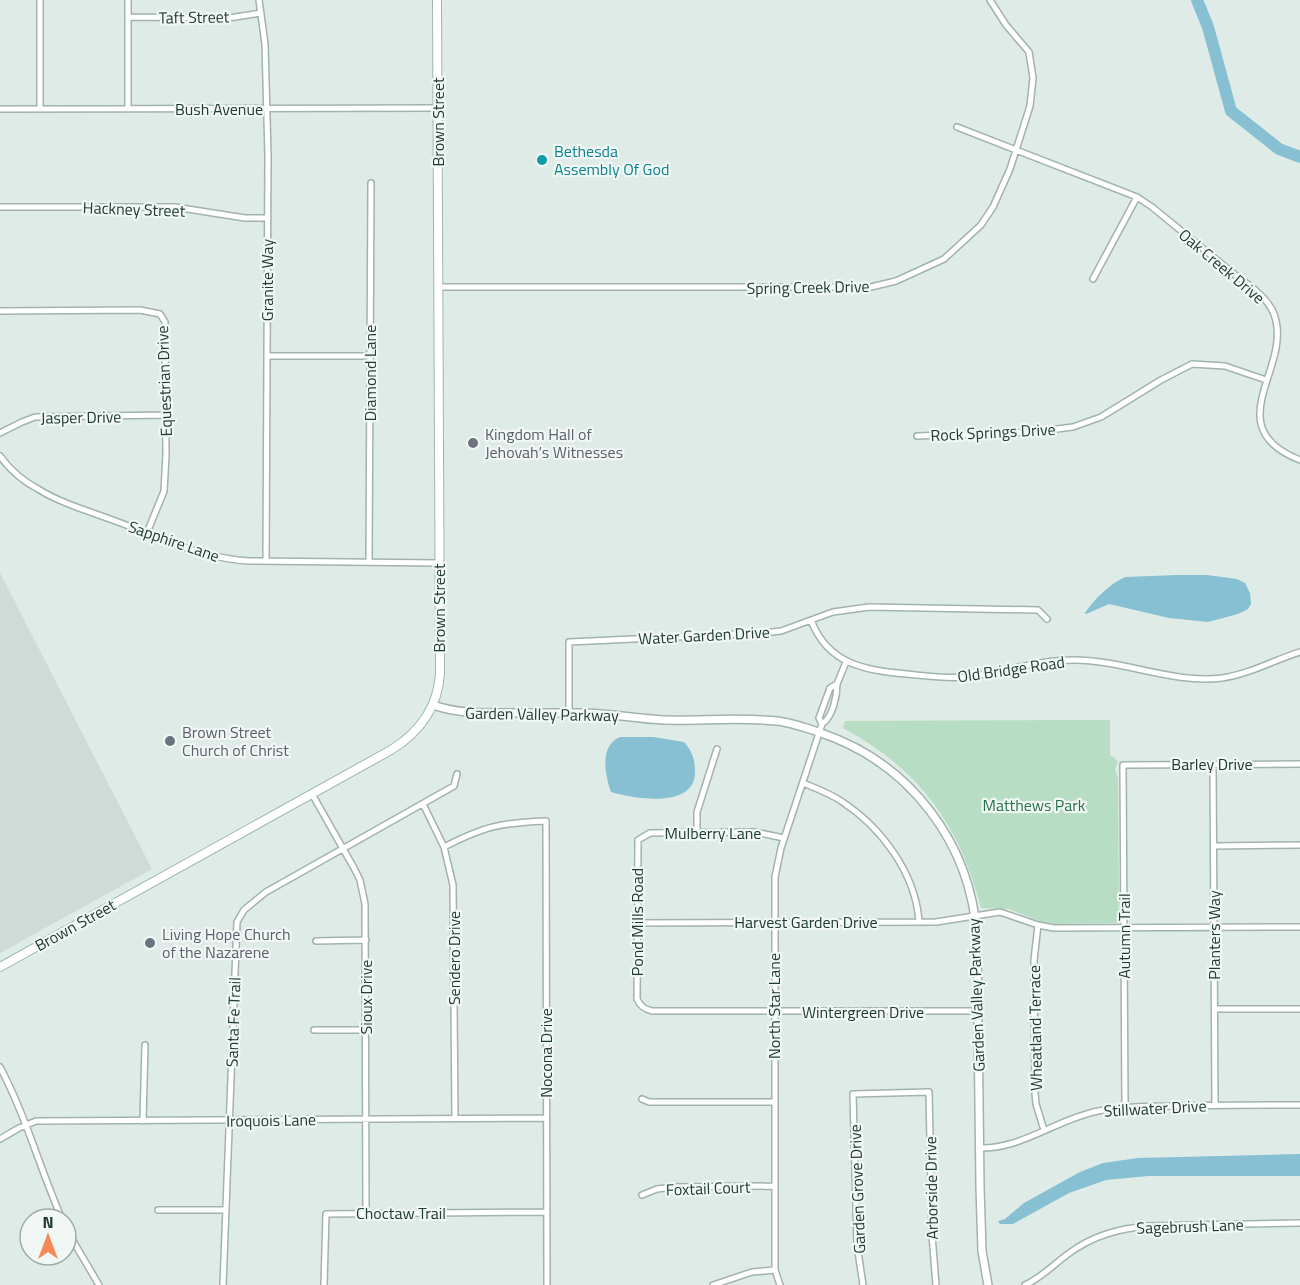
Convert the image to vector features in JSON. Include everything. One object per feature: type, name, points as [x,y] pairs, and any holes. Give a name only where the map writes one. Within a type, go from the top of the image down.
[{"type":"main road","name":"Brown Street","points":[[0,967],[312,794],[408,738],[425,720],[433,705],[440,673],[437,0]]},
{"type":"street","points":[[39,0],[40,108]]},
{"type":"street","points":[[128,0],[128,108]]},
{"type":"street","name":"Granite Way","points":[[259,0],[265,44],[267,109],[266,561]]},
{"type":"street","name":"Spring Creek Drive","points":[[439,287],[871,287],[883,285],[935,265],[981,225],[993,207],[1017,150],[1033,92],[1031,58],[1025,46],[1006,25],[990,0]]},
{"type":"street","name":"Taft Street","points":[[128,17],[229,18],[261,13]]},
{"type":"street","name":"Bush Avenue","points":[[0,109],[438,108]]},
{"type":"street","name":"Oak Creek Drive","points":[[957,127],[1137,197],[1253,290],[1271,308],[1277,330],[1277,344],[1266,380],[1260,411],[1265,434],[1277,449],[1300,460]]},
{"type":"street","name":"Diamond Lane","points":[[369,562],[371,183]]},
{"type":"street","points":[[1093,279],[1137,197]]},
{"type":"street","name":"Hackney Street","points":[[0,207],[175,207],[245,218],[268,218]]},
{"type":"street","name":"Equestrian Drive","points":[[0,311],[140,310],[160,314],[165,322],[164,491],[147,533]]},
{"type":"street","points":[[267,356],[370,356]]},
{"type":"street","name":"Rock Springs Drive","points":[[917,436],[1032,432],[1073,427],[1101,417],[1192,364],[1225,366],[1266,380]]},
{"type":"street","name":"Jasper Drive","points":[[0,433],[35,417],[166,415]]},
{"type":"street","name":"Sapphire Lane","points":[[0,456],[17,476],[39,490],[147,533],[222,558],[266,561],[439,563]]},
{"type":"street","name":"Water Garden Drive","points":[[568,713],[569,642],[760,633],[781,630],[833,612],[869,607],[1038,610],[1047,619]]},
{"type":"street","name":"Old Bridge Road","points":[[811,620],[822,641],[846,662],[866,670],[949,678],[1051,662],[1095,661],[1134,667],[1167,676],[1199,679],[1221,678],[1238,675],[1300,652]]},
{"type":"street","name":"North Star Lane","points":[[780,1285],[775,1270],[775,878],[784,838],[819,732],[822,724],[828,720],[837,693],[837,684],[846,662]]},
{"type":"street","name":"Garden Valley Parkway","points":[[433,705],[462,712],[605,713],[656,720],[766,720],[801,726],[853,746],[877,760],[918,794],[942,826],[954,850],[969,886],[975,915],[982,1251],[988,1285]]},
{"type":"street","points":[[697,832],[699,806],[717,749]]},
{"type":"street","name":"Barley Drive","points":[[1123,765],[1300,764]]},
{"type":"street","name":"Autumn Trail","points":[[1123,765],[1125,1107]]},
{"type":"street","name":"Planters Way","points":[[1213,765],[1215,1105]]},
{"type":"street","name":"Santa Fe Trail","points":[[222,1285],[237,922],[241,913],[266,892],[454,786],[457,774]]},
{"type":"street","points":[[803,783],[840,801],[877,831],[907,877],[917,905],[919,921]]},
{"type":"street","name":"Sioux Drive","points":[[312,794],[354,868],[363,891],[366,940],[366,1213]]},
{"type":"street","name":"Sendero Drive","points":[[423,804],[444,847],[453,885],[455,1119]]},
{"type":"street","name":"Nocona Drive","points":[[444,847],[482,828],[546,821],[547,1285]]},
{"type":"street","name":"Mulberry Lane","points":[[642,836],[650,833],[755,832],[784,838]]},
{"type":"street","name":"Pond Mills Road","points":[[642,836],[637,844],[637,999],[642,1007]]},
{"type":"street","points":[[1214,846],[1300,845]]},
{"type":"street","name":"Harvest Garden Drive","points":[[637,923],[948,921],[1000,912],[1054,928],[1300,927]]},
{"type":"street","name":"Wheatland Terrace","points":[[1038,925],[1034,960],[1035,1093],[1044,1130]]},
{"type":"street","points":[[316,941],[366,940]]},
{"type":"street","name":"Wintergreen Drive","points":[[642,1007],[652,1011],[977,1011]]},
{"type":"street","points":[[1215,1009],[1300,1010]]},
{"type":"street","points":[[314,1030],[366,1030]]},
{"type":"street","points":[[142,1120],[145,1045]]},
{"type":"street","points":[[0,1067],[15,1096],[57,1207]]},
{"type":"street","name":"Garden Grove Drive","points":[[863,1285],[857,1245],[853,1094],[929,1092]]},
{"type":"street","name":"Arborside Drive","points":[[929,1092],[932,1235],[936,1285]]},
{"type":"street","points":[[642,1099],[649,1102],[775,1102]]},
{"type":"street","name":"Stillwater Drive","points":[[980,1148],[1018,1142],[1067,1120],[1125,1107],[1300,1105]]},
{"type":"street","name":"Iroquois Lane","points":[[0,1138],[36,1121],[546,1118]]},
{"type":"street","name":"Foxtail Court","points":[[642,1196],[673,1187],[775,1186]]},
{"type":"street","points":[[158,1210],[226,1210]]},
{"type":"street","name":"Choctaw Trail","points":[[324,1285],[326,1214],[547,1212]]},
{"type":"street","name":"Sagebrush Lane","points":[[1025,1285],[1084,1243],[1102,1234],[1125,1228],[1300,1224]]},
{"type":"street","points":[[78,1249],[99,1285]]},
{"type":"street","points":[[713,1285],[752,1272],[775,1270]]},
{"type":"shaded area","points":[[0,573],[152,869],[0,953]]},
{"type":"green space","name":"Matthews Park","points":[[1110,720],[1110,755],[1118,761],[1115,770],[1118,778],[1119,919],[1116,923],[1058,924],[1041,922],[1009,909],[981,908],[961,851],[933,802],[894,762],[843,728],[845,721]]},
{"type":"water","points":[[1207,575],[1237,579],[1245,583],[1250,593],[1251,604],[1248,609],[1238,614],[1208,622],[1169,618],[1109,604],[1085,613],[1103,592],[1125,577]]},
{"type":"water","points":[[620,737],[653,737],[684,742],[694,759],[695,772],[692,784],[685,792],[662,798],[648,799],[611,792],[607,778],[606,754],[613,741]]},
{"type":"water","points":[[1300,1154],[1300,1176],[1148,1176],[1106,1180],[1069,1193],[1013,1224],[1000,1224],[998,1221],[1005,1219],[1024,1203],[1080,1172],[1103,1163],[1138,1158]]},
{"type":"waterway","points":[[1197,0],[1208,27],[1231,111],[1279,149],[1300,157]]},
{"type":"place","name":"Bethesda Assembly Of God","points":[[542,160]]},
{"type":"place","name":"Kingdom Hall of Jehovah’s Witnesses","points":[[473,443]]},
{"type":"place","name":"Brown Street Church of Christ","points":[[170,741]]},
{"type":"place","name":"Living Hope Church of the Nazarene","points":[[150,943]]}]
